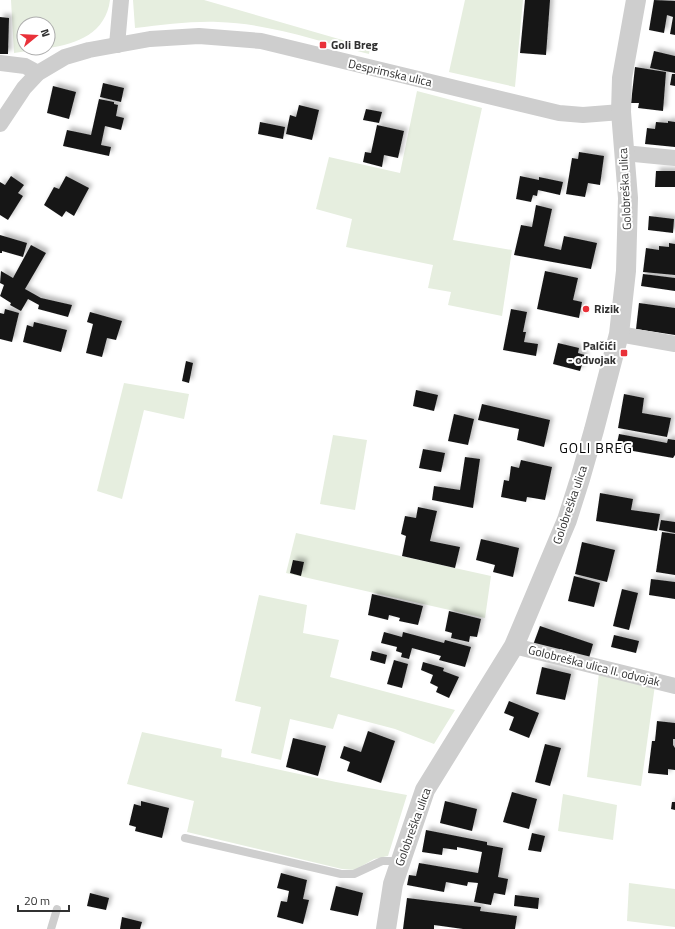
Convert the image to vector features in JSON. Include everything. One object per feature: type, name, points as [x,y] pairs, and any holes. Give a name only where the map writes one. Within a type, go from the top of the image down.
[{"type":"street","points":[[117,45],[121,0]]},
{"type":"street","name":"Golobreška ulica","points":[[386,929],[393,884],[425,790],[514,646],[567,520],[580,479],[619,334],[626,271],[628,223],[627,175],[620,112],[622,78],[636,0]]},
{"type":"street","name":"Desprimska ulica","points":[[0,124],[24,88],[38,73],[65,57],[150,39],[199,36],[261,41],[560,113],[583,115],[620,112]]},
{"type":"street","points":[[0,63],[25,66],[38,73]]},
{"type":"street","points":[[624,153],[675,158]]},
{"type":"street","points":[[619,334],[675,344]]},
{"type":"street","name":"Golobreška ulica II. odvojak","points":[[514,646],[675,686]]},
{"type":"lane","points":[[185,838],[341,874],[354,874],[382,861],[400,861]]},
{"type":"lane","points":[[52,929],[57,910]]},
{"type":"green space","points":[[11,0],[110,0],[103,21],[96,29],[79,40],[56,47],[56,16],[16,16],[16,53],[14,53]]},
{"type":"green space","points":[[133,0],[204,0],[370,48],[369,54],[275,29],[237,23],[198,22],[135,28]]},
{"type":"green space","points":[[465,0],[523,0],[515,87],[449,72]]},
{"type":"green space","points":[[417,91],[482,108],[453,240],[512,250],[502,316],[448,305],[451,292],[428,288],[433,265],[346,247],[352,219],[316,209],[329,157],[400,173]]},
{"type":"green space","points":[[124,383],[189,394],[184,419],[144,410],[122,499],[97,491]]},
{"type":"green space","points":[[333,435],[367,440],[355,510],[320,504]]},
{"type":"green space","points":[[296,533],[491,576],[485,618],[286,573]]},
{"type":"green space","points":[[259,595],[307,605],[303,633],[339,640],[330,677],[455,710],[434,744],[395,729],[338,714],[333,729],[290,719],[281,760],[251,753],[261,707],[235,701]]},
{"type":"green space","points":[[599,673],[655,685],[641,786],[587,777]]},
{"type":"green space","points":[[142,732],[222,749],[221,757],[336,782],[407,795],[388,856],[374,859],[355,870],[342,869],[187,832],[194,801],[127,784]]},
{"type":"green space","points":[[563,794],[617,805],[613,840],[558,831]]},
{"type":"green space","points":[[629,883],[675,889],[675,927],[627,921]]},
{"type":"building","points":[[525,0],[550,0],[546,55],[520,53]]},
{"type":"building","points":[[654,0],[675,1],[675,35],[670,34],[673,17],[667,15],[664,33],[649,30]]},
{"type":"building","points":[[0,17],[9,18],[8,54],[0,54]]},
{"type":"building","points":[[654,51],[675,56],[675,73],[650,68]]},
{"type":"building","points":[[635,67],[666,72],[663,111],[638,108],[639,103],[631,103]]},
{"type":"building","points":[[672,74],[675,74],[675,86],[670,85]]},
{"type":"building","points":[[103,83],[124,88],[121,102],[100,97]]},
{"type":"building","points":[[53,86],[76,92],[69,119],[47,113]]},
{"type":"building","points":[[99,99],[114,102],[114,104],[118,105],[116,116],[124,118],[121,130],[105,126],[101,145],[111,147],[109,156],[63,146],[67,130],[91,135]]},
{"type":"building","points":[[299,105],[319,110],[312,140],[286,134],[290,115],[296,117]]},
{"type":"building","points":[[366,109],[382,112],[379,123],[363,120]]},
{"type":"building","points":[[668,121],[675,122],[675,147],[645,144],[647,128],[655,129],[656,122],[668,123]]},
{"type":"building","points":[[260,122],[285,127],[283,139],[258,134]]},
{"type":"building","points":[[377,125],[404,131],[398,158],[384,155],[382,167],[363,162],[365,152],[371,153]]},
{"type":"building","points":[[579,152],[604,156],[600,185],[588,183],[585,197],[566,194],[572,158],[578,159]]},
{"type":"building","points":[[656,171],[675,171],[675,187],[655,187]]},
{"type":"building","points":[[11,176],[24,185],[18,193],[23,196],[8,220],[0,215],[0,182],[5,185]]},
{"type":"building","points":[[66,176],[89,188],[74,216],[66,211],[62,217],[44,205],[54,187],[59,189]]},
{"type":"building","points":[[520,176],[539,180],[539,177],[563,182],[560,195],[538,190],[537,196],[533,195],[531,202],[516,199]]},
{"type":"building","points":[[536,205],[552,209],[544,246],[561,250],[564,236],[597,243],[591,269],[514,255],[521,225],[532,227]]},
{"type":"building","points":[[649,216],[674,219],[673,233],[648,230]]},
{"type":"building","points":[[0,235],[27,243],[23,257],[2,251],[2,253],[0,253]]},
{"type":"building","points":[[669,243],[675,244],[675,275],[643,272],[646,248],[659,250],[659,246],[669,247]]},
{"type":"building","points":[[31,245],[46,253],[25,289],[41,298],[72,305],[68,317],[38,309],[39,305],[28,299],[21,311],[10,305],[11,303],[0,296],[4,285],[0,283],[1,271],[13,278]]},
{"type":"building","points":[[545,271],[578,278],[573,300],[582,302],[579,318],[537,309]]},
{"type":"building","points":[[643,274],[675,278],[675,291],[641,286]]},
{"type":"building","points":[[639,303],[675,308],[675,335],[636,329]]},
{"type":"building","points":[[5,309],[19,313],[12,342],[0,339],[0,313],[4,314]]},
{"type":"building","points":[[511,309],[527,312],[523,332],[526,332],[524,342],[538,344],[536,356],[503,350]]},
{"type":"building","points":[[90,312],[122,321],[116,340],[107,338],[102,357],[86,353],[93,324],[87,322]]},
{"type":"building","points":[[34,322],[67,330],[61,352],[23,342],[27,325],[33,327]]},
{"type":"building","points":[[558,343],[579,348],[578,353],[585,355],[580,371],[553,364]]},
{"type":"building","points":[[186,361],[193,363],[189,383],[182,381]]},
{"type":"building","points":[[416,390],[438,395],[434,411],[413,406]]},
{"type":"building","points":[[624,394],[644,398],[642,413],[671,418],[667,437],[618,428]]},
{"type":"building","points":[[482,404],[550,420],[544,447],[517,440],[519,429],[478,420]]},
{"type":"building","points":[[454,414],[474,419],[468,445],[448,441]]},
{"type":"building","points":[[619,434],[667,443],[668,439],[675,440],[675,455],[673,458],[616,448]]},
{"type":"building","points":[[423,449],[445,453],[441,472],[419,468]]},
{"type":"building","points":[[465,457],[480,459],[473,508],[432,500],[434,486],[460,490]]},
{"type":"building","points":[[521,460],[552,467],[545,500],[527,497],[526,502],[501,497],[504,480],[509,481],[511,466],[519,468]]},
{"type":"building","points":[[600,493],[633,499],[631,510],[660,514],[657,531],[596,521]]},
{"type":"building","points":[[418,507],[437,511],[430,541],[460,547],[455,568],[402,556],[406,536],[401,534],[405,516],[416,518]]},
{"type":"building","points":[[661,520],[675,522],[675,533],[659,530]]},
{"type":"building","points":[[662,532],[675,534],[675,575],[656,572]]},
{"type":"building","points":[[481,539],[519,548],[513,577],[493,572],[495,565],[476,560]]},
{"type":"building","points":[[582,542],[615,550],[607,582],[575,574]]},
{"type":"building","points":[[293,560],[304,562],[301,576],[290,573]]},
{"type":"building","points":[[574,576],[600,583],[594,607],[568,601]]},
{"type":"building","points":[[651,579],[675,582],[675,599],[649,595]]},
{"type":"building","points":[[622,589],[638,593],[629,630],[613,626]]},
{"type":"building","points":[[372,594],[423,606],[418,625],[399,621],[400,618],[389,615],[388,620],[368,615]]},
{"type":"building","points":[[449,611],[481,619],[477,637],[470,636],[469,642],[451,638],[452,633],[445,631]]},
{"type":"building","points":[[540,626],[593,644],[589,658],[560,649],[559,653],[533,645]]},
{"type":"building","points":[[384,632],[402,637],[403,632],[444,643],[445,640],[471,647],[465,667],[439,660],[441,656],[412,648],[409,659],[401,657],[402,653],[396,651],[397,647],[381,643]]},
{"type":"building","points":[[614,635],[639,641],[636,653],[611,647]]},
{"type":"building","points":[[372,651],[387,655],[385,664],[370,660]]},
{"type":"building","points":[[394,660],[408,664],[402,688],[387,684]]},
{"type":"building","points":[[423,662],[444,668],[443,671],[459,677],[449,698],[436,692],[438,687],[430,683],[433,675],[421,670]]},
{"type":"building","points":[[542,667],[571,674],[565,700],[536,694]]},
{"type":"building","points":[[509,701],[539,713],[529,738],[509,730],[514,717],[504,713]]},
{"type":"building","points":[[657,721],[675,723],[675,739],[673,739],[673,745],[675,748],[675,770],[668,769],[668,775],[648,773],[652,741],[655,741]]},
{"type":"building","points":[[368,731],[395,741],[381,783],[347,771],[350,762],[340,758],[344,746],[361,752]]},
{"type":"building","points":[[293,738],[326,746],[318,776],[286,767]]},
{"type":"building","points":[[545,744],[561,748],[550,786],[535,782]]},
{"type":"building","points":[[512,792],[537,799],[529,829],[503,822]]},
{"type":"building","points":[[141,801],[169,808],[162,838],[135,831],[136,827],[129,825],[134,804],[141,806]]},
{"type":"building","points":[[445,801],[477,809],[472,831],[440,823]]},
{"type":"building","points":[[672,802],[675,802],[675,810],[671,809]]},
{"type":"building","points":[[426,830],[487,842],[487,845],[503,848],[498,877],[508,879],[505,895],[494,893],[491,905],[474,902],[478,883],[468,882],[467,886],[446,882],[444,892],[407,885],[409,875],[416,876],[419,863],[478,873],[482,852],[457,847],[457,850],[443,848],[442,855],[422,852]]},
{"type":"building","points":[[532,833],[545,836],[541,852],[528,850]]},
{"type":"building","points":[[281,873],[307,880],[303,899],[309,900],[303,924],[277,917],[281,901],[287,902],[289,891],[277,888]]},
{"type":"building","points":[[336,886],[363,893],[358,916],[330,910]]},
{"type":"building","points":[[90,893],[109,898],[106,910],[87,906]]},
{"type":"building","points":[[515,895],[539,898],[538,909],[514,906]]},
{"type":"building","points":[[407,898],[481,907],[480,911],[517,916],[515,929],[463,929],[434,925],[434,929],[403,929]]},
{"type":"building","points":[[122,917],[142,922],[140,929],[120,929]]},
{"type":"place","name":"Goli Breg","points":[[323,45]]},
{"type":"place","name":"Rizik","points":[[586,309]]},
{"type":"place","name":"Palčići - odvojak","points":[[624,353]]},
{"type":"district","name":"GOLI BREG","points":[[596,448]]}]
